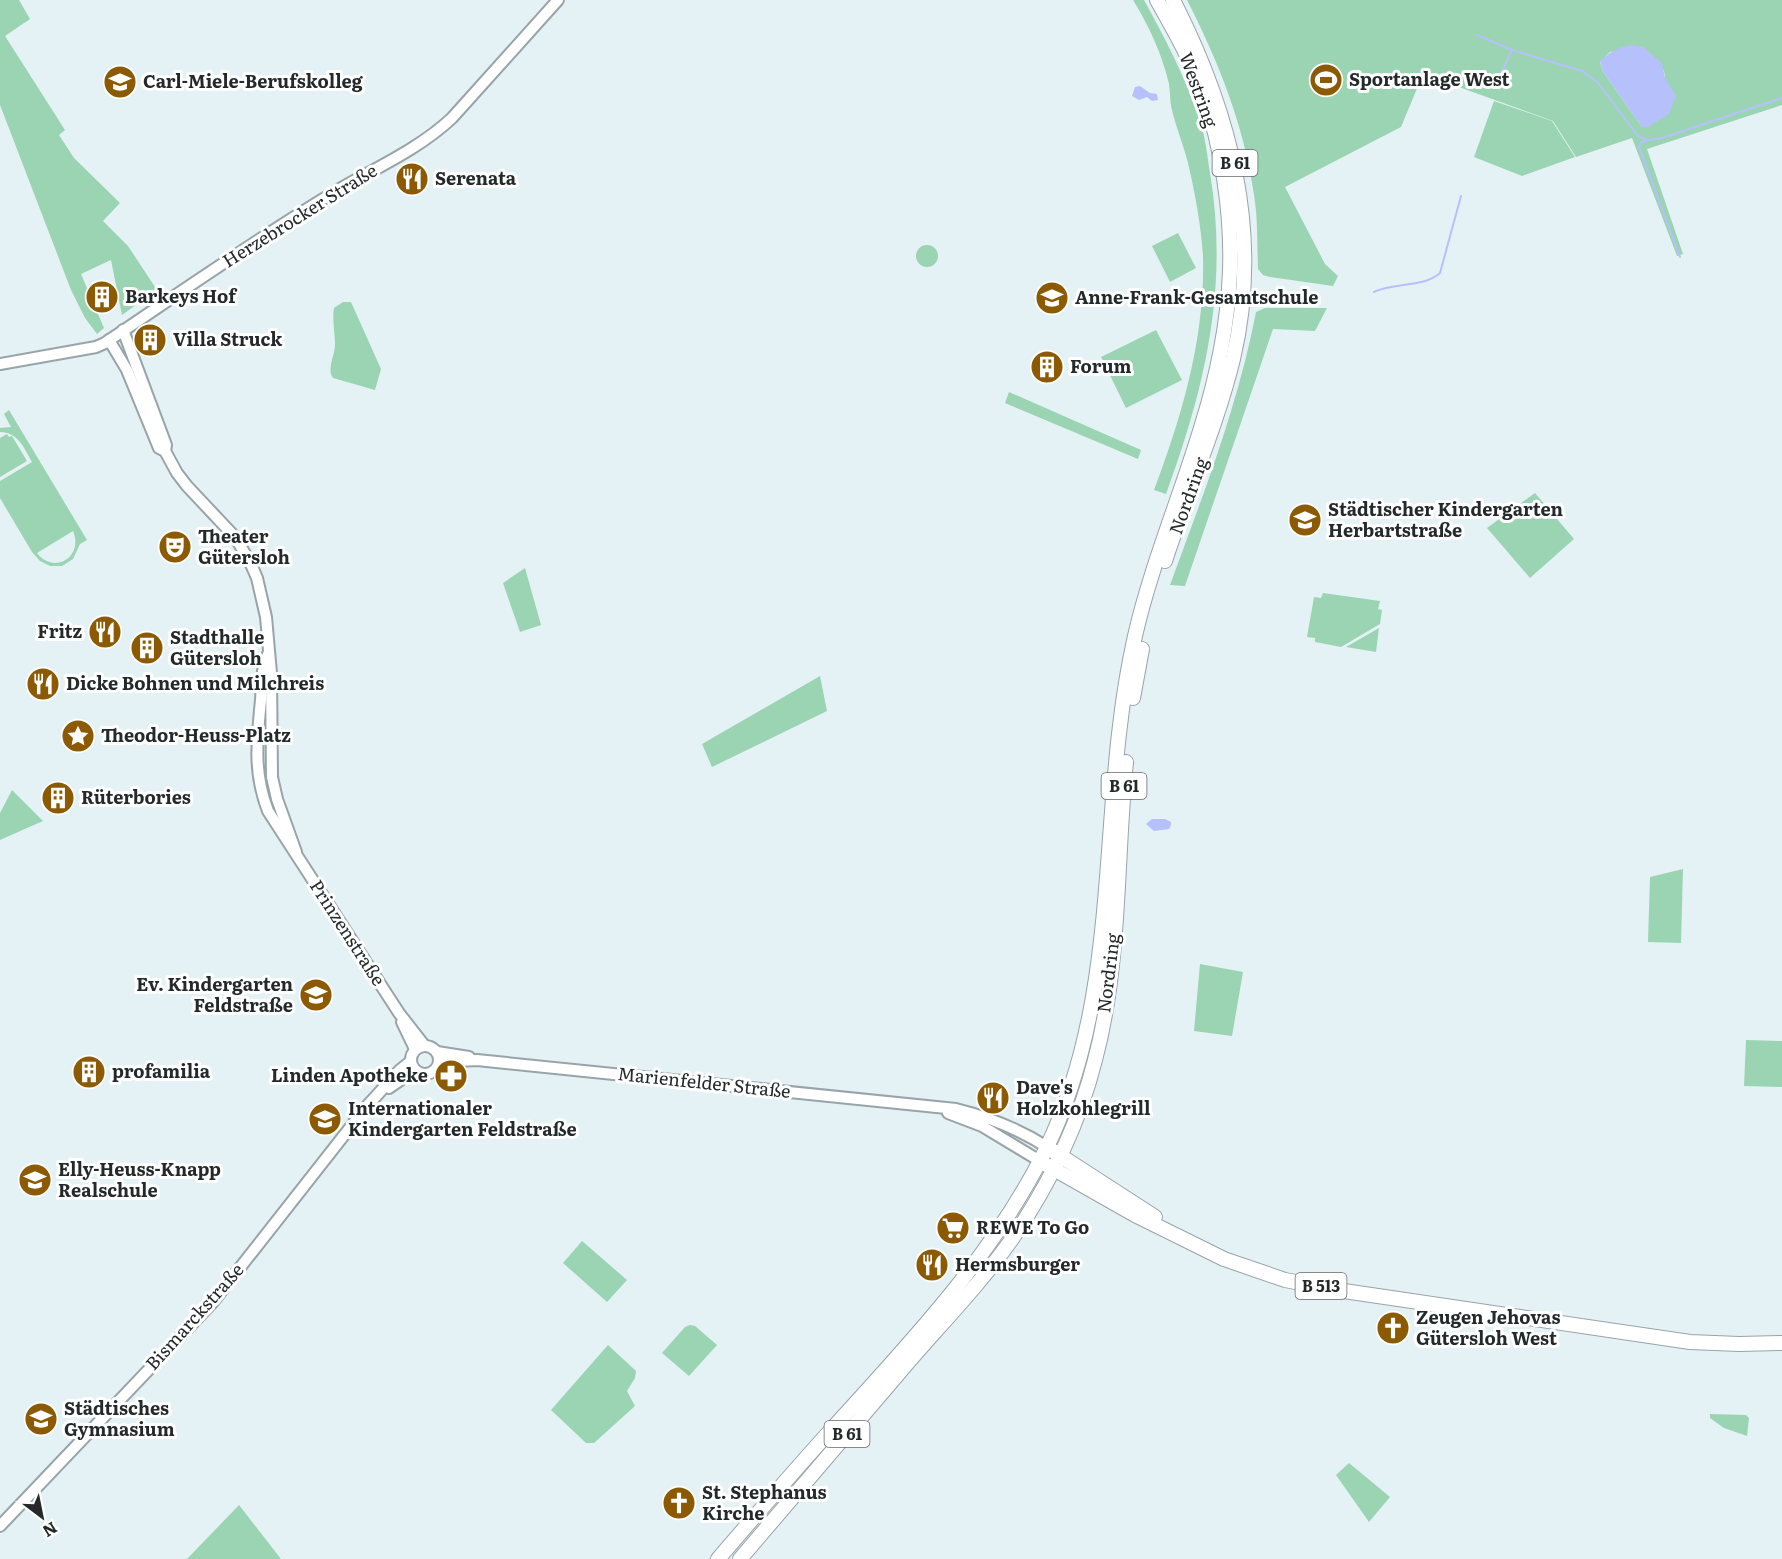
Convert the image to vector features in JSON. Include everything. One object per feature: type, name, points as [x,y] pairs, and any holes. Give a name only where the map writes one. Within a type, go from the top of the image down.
[{"type":"main road","name":"Westring","points":[[1157,0],[1202,90],[1218,148],[1228,228],[1230,268],[1228,293]]},
{"type":"main road","name":"Westring","points":[[1173,0],[1210,83],[1230,144],[1243,225],[1244,282]]},
{"type":"main road","name":"Nordring","points":[[740,1559],[994,1263],[1031,1209],[1073,1128],[1096,1058],[1107,998],[1114,936],[1128,747],[1144,636],[1169,551],[1215,421],[1235,349],[1241,318],[1244,282]]},
{"type":"main road","name":"Nordring","points":[[718,1559],[901,1353],[999,1231],[1047,1147],[1074,1080],[1094,993],[1108,889],[1115,779],[1125,690],[1135,634],[1160,547],[1205,417],[1219,353],[1228,293]]},
{"type":"main road","name":"Marienfelder Straße","points":[[1047,1147],[1191,1243]]},
{"type":"main road","name":"Marienfelder Straße","points":[[1040,1161],[1191,1243],[1224,1259],[1285,1280],[1344,1291],[1690,1342],[1782,1343]]},
{"type":"street","name":"Herzebrocker Straße","points":[[0,364],[96,347],[285,223],[434,133],[452,118],[558,0]]},
{"type":"street","points":[[123,330],[166,445],[165,451]]},
{"type":"street","points":[[109,340],[127,370],[159,448],[165,451],[182,480],[229,530],[250,562],[263,599],[268,653]]},
{"type":"street","name":"Prinzenstraße","points":[[268,653],[263,673],[256,765],[268,811],[399,1013],[405,1030],[419,1047]]},
{"type":"street","name":"Prinzenstraße","points":[[268,653],[271,673],[270,767],[275,792],[296,852]]},
{"type":"street","points":[[419,1047],[432,1047],[438,1057],[438,1067],[430,1073],[419,1073],[413,1066],[419,1047]]},
{"type":"street","name":"Marienfelder Straße","points":[[438,1057],[956,1109],[981,1115],[1033,1138],[1047,1147]]},
{"type":"street","name":"Bismarckstraße","points":[[0,1526],[213,1302],[376,1096],[413,1066]]},
{"type":"street","name":"Marienfelder Straße","points":[[931,1107],[982,1126],[1040,1161]]},
{"type":"green space","points":[[0,0],[19,0],[30,19],[5,36],[65,130],[59,135],[74,158],[120,203],[103,221],[128,246],[157,290],[122,315],[111,260],[81,274],[104,328],[97,334],[85,318],[71,290],[0,105]]},
{"type":"green space","points":[[1133,0],[1144,0],[1174,57],[1193,100],[1204,136],[1215,215],[1217,256],[1210,336],[1192,415],[1166,494],[1154,490],[1174,434],[1190,376],[1200,318],[1203,258],[1192,182],[1171,106],[1169,84],[1154,40]]},
{"type":"green space","points":[[1187,0],[1782,0],[1782,105],[1647,149],[1683,254],[1677,256],[1632,138],[1576,157],[1553,121],[1423,74],[1401,127],[1285,187],[1325,264],[1338,276],[1333,286],[1270,277],[1263,275],[1258,269],[1255,204],[1244,144],[1220,71]],"holes":[[[1643,47],[1664,71],[1665,78],[1648,127],[1642,127],[1603,72],[1600,62],[1610,52]]]},
{"type":"green space","points":[[1494,101],[1552,121],[1575,157],[1522,176],[1474,157]]},
{"type":"green space","points":[[1178,233],[1196,268],[1170,282],[1152,246]]},
{"type":"green space","points":[[927,245],[935,248],[938,256],[935,264],[927,267],[919,264],[916,256],[919,248]]},
{"type":"green space","points":[[343,302],[351,302],[381,369],[375,390],[333,378],[331,374],[335,346],[334,308]]},
{"type":"green space","points":[[1265,308],[1327,308],[1315,331],[1273,329],[1185,586],[1170,585],[1230,416],[1256,312]]},
{"type":"green space","points":[[1156,330],[1182,380],[1126,408],[1101,357]]},
{"type":"green space","points":[[1009,392],[1141,450],[1138,459],[1005,403]]},
{"type":"green space","points":[[9,410],[87,540],[80,544],[73,559],[62,566],[50,566],[40,561],[32,552],[0,498],[0,481],[32,462],[16,438],[0,432],[0,428],[11,427],[4,414]],"holes":[[[73,531],[75,540],[71,555],[59,563],[44,559],[37,553]]]},
{"type":"green space","points":[[7,434],[9,437],[12,436],[27,461],[0,477],[0,438]]},
{"type":"green space","points":[[1535,493],[1574,539],[1530,578],[1487,528]]},
{"type":"green space","points":[[525,568],[541,625],[520,632],[503,583]]},
{"type":"green space","points":[[1323,593],[1380,601],[1378,609],[1382,610],[1380,624],[1341,647],[1315,642],[1315,638],[1307,637],[1314,597],[1321,598]]},
{"type":"green space","points":[[1379,628],[1376,652],[1346,647]]},
{"type":"green space","points":[[820,676],[827,711],[712,767],[702,744]]},
{"type":"green space","points":[[12,790],[43,821],[0,840],[0,813]]},
{"type":"green space","points":[[1683,869],[1681,943],[1648,942],[1650,877]]},
{"type":"green space","points":[[1200,964],[1243,972],[1232,1036],[1194,1031]]},
{"type":"green space","points":[[1746,1040],[1782,1041],[1782,1087],[1744,1086]]},
{"type":"green space","points":[[582,1241],[627,1280],[607,1302],[563,1263]]},
{"type":"green space","points":[[695,1326],[717,1345],[689,1376],[662,1353],[685,1327]]},
{"type":"green space","points":[[608,1345],[636,1371],[635,1378],[627,1391],[635,1406],[594,1443],[586,1443],[551,1410]]},
{"type":"green space","points":[[1710,1414],[1746,1415],[1749,1418],[1747,1436],[1724,1428],[1710,1418]]},
{"type":"green space","points":[[1349,1463],[1390,1497],[1369,1522],[1336,1475]]},
{"type":"green space","points":[[239,1505],[281,1559],[187,1559]]},
{"type":"water","points":[[1632,45],[1643,47],[1662,63],[1665,78],[1676,96],[1669,114],[1648,127],[1642,127],[1603,72],[1600,61],[1615,50]]},
{"type":"water","points":[[1140,86],[1150,93],[1157,94],[1158,100],[1152,101],[1147,97],[1139,100],[1132,96],[1135,87]]},
{"type":"water","points":[[1152,819],[1165,819],[1171,822],[1171,825],[1169,829],[1154,831],[1146,824]]},
{"type":"waterway","points":[[1477,35],[1512,50],[1582,71],[1598,83],[1638,136],[1648,140],[1662,138],[1782,98]]},
{"type":"waterway","points":[[1497,83],[1512,50]]},
{"type":"waterway","points":[[1648,140],[1641,143],[1639,147],[1680,257]]},
{"type":"waterway","points":[[1374,292],[1425,281],[1440,273],[1461,196]]},
{"type":"place","name":"Sportanlage West","points":[[1326,80]]},
{"type":"place","name":"Carl-Miele-Berufskolleg","points":[[120,82]]},
{"type":"place","name":"Serenata","points":[[412,179]]},
{"type":"place","name":"Barkeys Hof","points":[[102,297]]},
{"type":"place","name":"Anne-Frank-Gesamtschule","points":[[1052,298]]},
{"type":"place","name":"Villa Struck","points":[[150,340]]},
{"type":"place","name":"Forum","points":[[1047,367]]},
{"type":"place","name":"Städtischer Kindergarten Herbartstraße","points":[[1305,520]]},
{"type":"place","name":"Theater Gütersloh","points":[[175,547]]},
{"type":"place","name":"Fritz","points":[[105,632]]},
{"type":"place","name":"Stadthalle Gütersloh","points":[[147,648]]},
{"type":"place","name":"Dicke Bohnen und Milchreis","points":[[43,684]]},
{"type":"place","name":"Theodor-Heuss-Platz","points":[[78,736]]},
{"type":"place","name":"Rüterbories","points":[[58,798]]},
{"type":"place","name":"Ev. Kindergarten Feldstraße","points":[[316,995]]},
{"type":"place","name":"profamilia","points":[[89,1072]]},
{"type":"place","name":"Linden Apotheke","points":[[451,1076]]},
{"type":"place","name":"Dave's Holzkohlegrill","points":[[993,1098]]},
{"type":"place","name":"Internationaler Kindergarten Feldstraße","points":[[325,1119]]},
{"type":"place","name":"Elly-Heuss-Knapp Realschule","points":[[35,1180]]},
{"type":"place","name":"REWE To Go","points":[[953,1228]]},
{"type":"place","name":"Hermsburger","points":[[932,1265]]},
{"type":"place","name":"Zeugen Jehovas Gütersloh West","points":[[1393,1328]]},
{"type":"place","name":"Städtisches Gymnasium","points":[[41,1419]]},
{"type":"place","name":"St. Stephanus Kirche","points":[[679,1503]]}]
